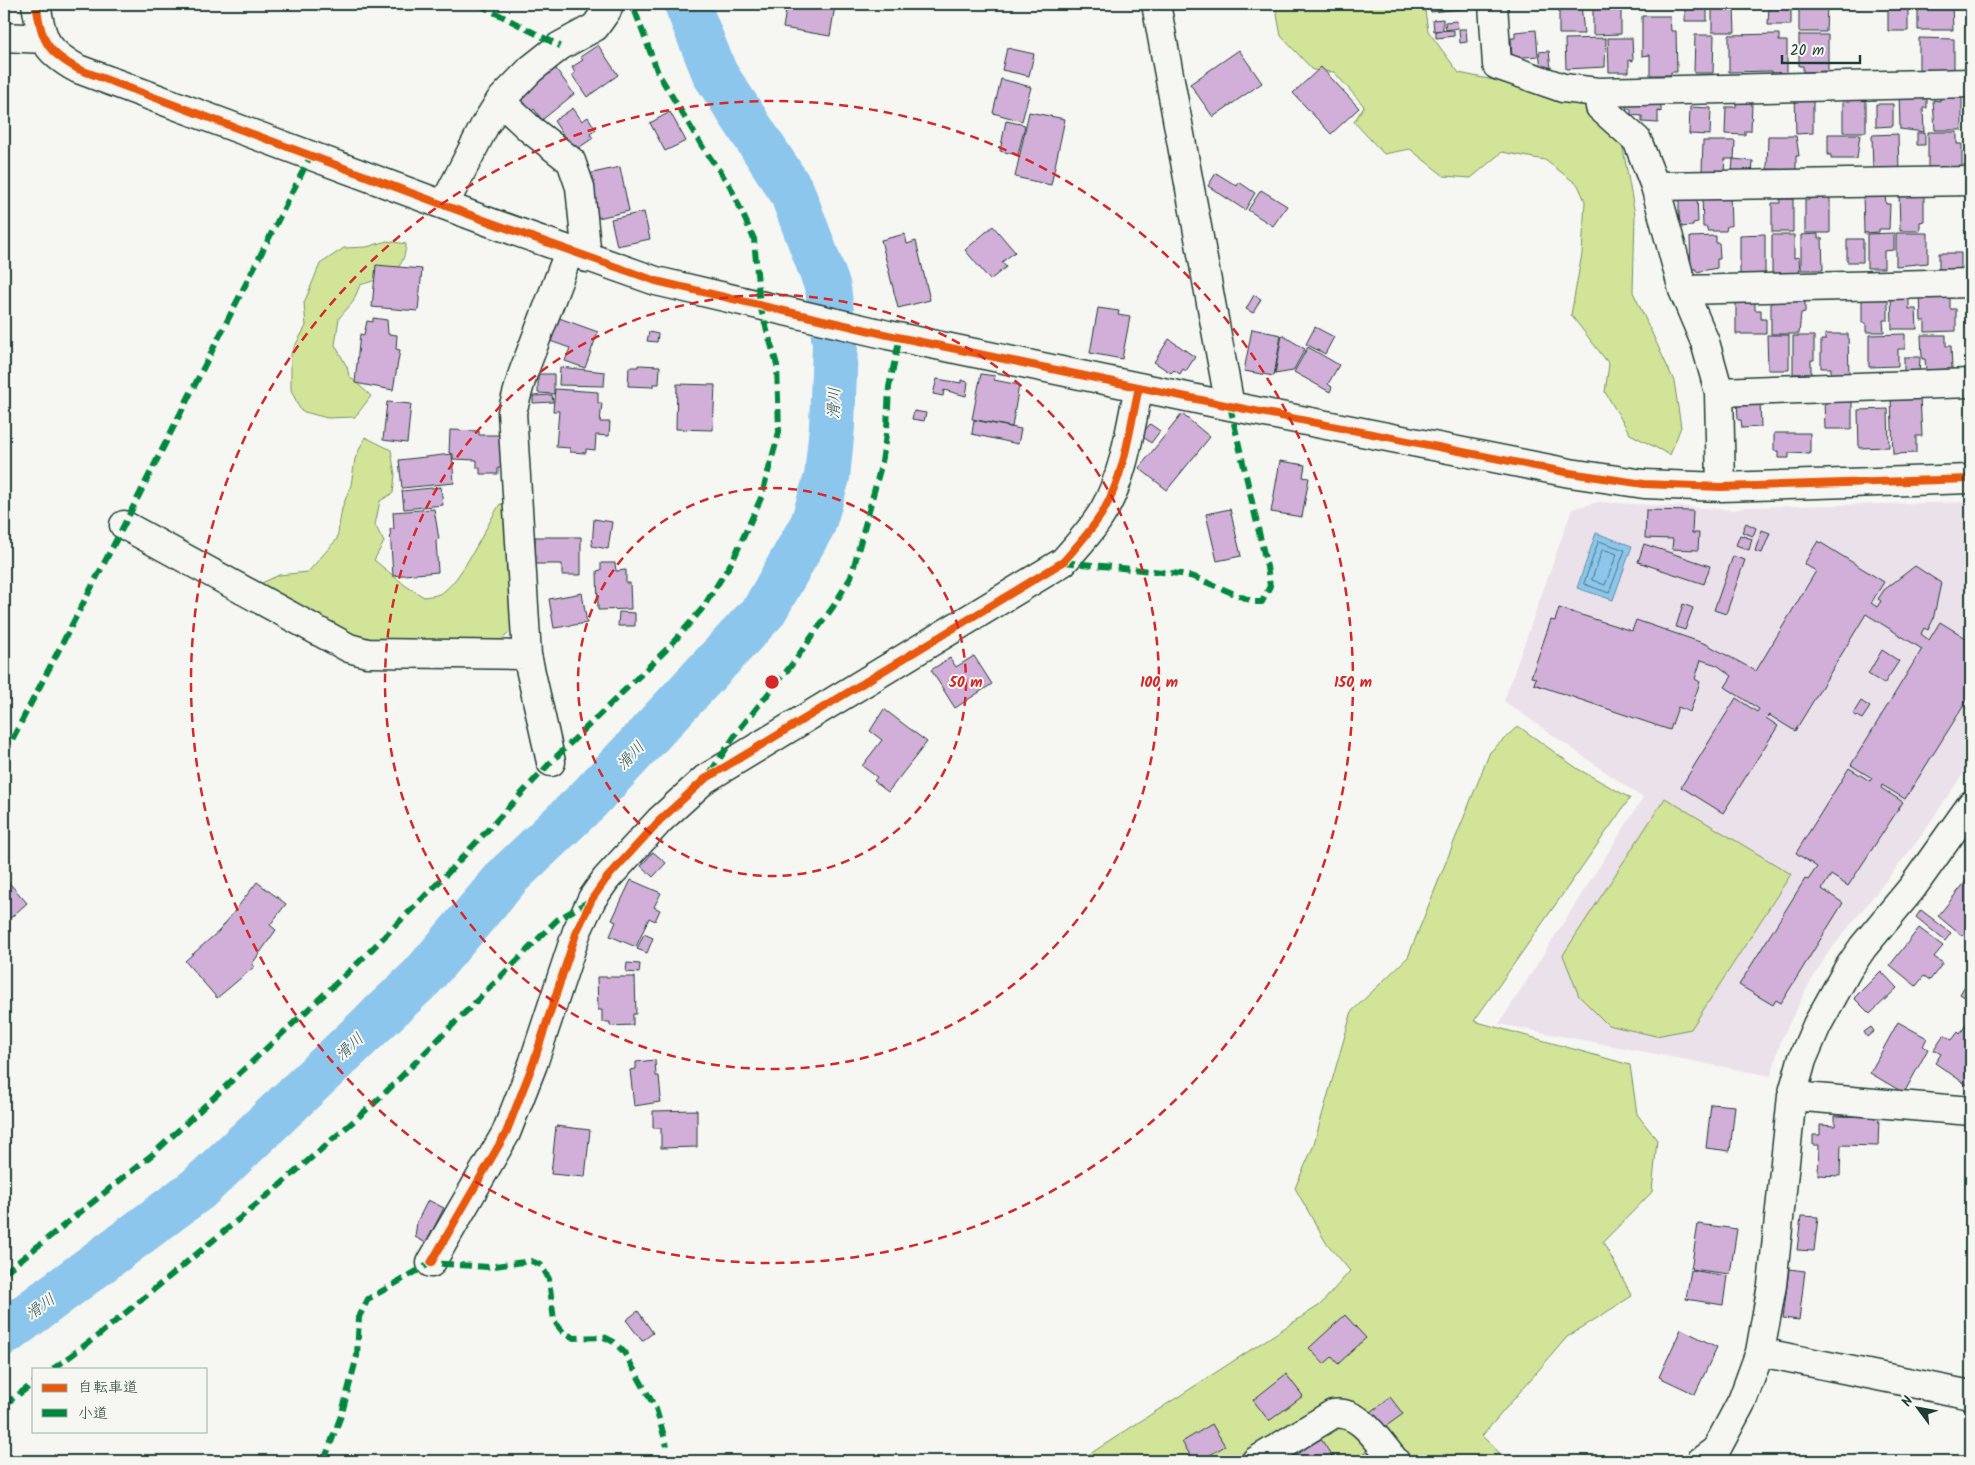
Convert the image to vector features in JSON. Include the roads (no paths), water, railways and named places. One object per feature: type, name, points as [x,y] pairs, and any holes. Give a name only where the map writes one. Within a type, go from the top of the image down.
[{"type":"street","points":[[36,4],[44,39],[50,50],[59,58],[78,69],[578,255],[656,281],[888,335],[1230,406],[1570,473],[1644,484],[1722,487],[1971,480]]},
{"type":"street","points":[[444,205],[485,125],[500,101],[530,69],[560,46],[595,27],[609,4]]},
{"type":"street","points":[[1156,4],[1230,406]]},
{"type":"street","points":[[1493,4],[1497,65],[1563,88],[1598,92],[1971,83]]},
{"type":"street","points":[[6,41],[44,39]]},
{"type":"street","points":[[1598,92],[1600,107],[1637,140],[1655,186],[1683,290],[1705,342],[1719,392],[1722,487]]},
{"type":"street","points":[[500,101],[530,129],[571,161],[580,187],[578,255],[523,373],[512,412],[527,655],[551,762]]},
{"type":"street","points":[[1655,186],[1971,182]]},
{"type":"street","points":[[1683,290],[1971,283]]},
{"type":"street","points":[[1719,392],[1971,383]]},
{"type":"street","points":[[431,1264],[506,1133],[533,1064],[577,931],[592,899],[606,879],[660,820],[705,779],[1063,562],[1087,535],[1104,509],[1120,470],[1139,387]]},
{"type":"street","points":[[124,525],[349,648],[367,653],[527,655]]},
{"type":"street","points":[[1712,1457],[1742,1401],[1760,1352],[1772,1285],[1792,1096],[1802,1060],[1817,1025],[1862,947],[1912,888],[1971,805]]},
{"type":"street","points":[[1792,1096],[1971,1111]]},
{"type":"street","points":[[1760,1352],[1971,1396]]},
{"type":"street","points":[[1256,1461],[1334,1414],[1343,1412],[1356,1416],[1396,1461]]},
{"type":"water","points":[[1596,533],[1632,546],[1613,600],[1577,588]]},
{"type":"waterway","name":"滑川","points":[[4,1333],[198,1189],[422,977],[509,875],[588,800],[764,611],[813,524],[827,477],[832,427],[835,344],[828,288],[792,192],[715,74],[687,4]]}]
